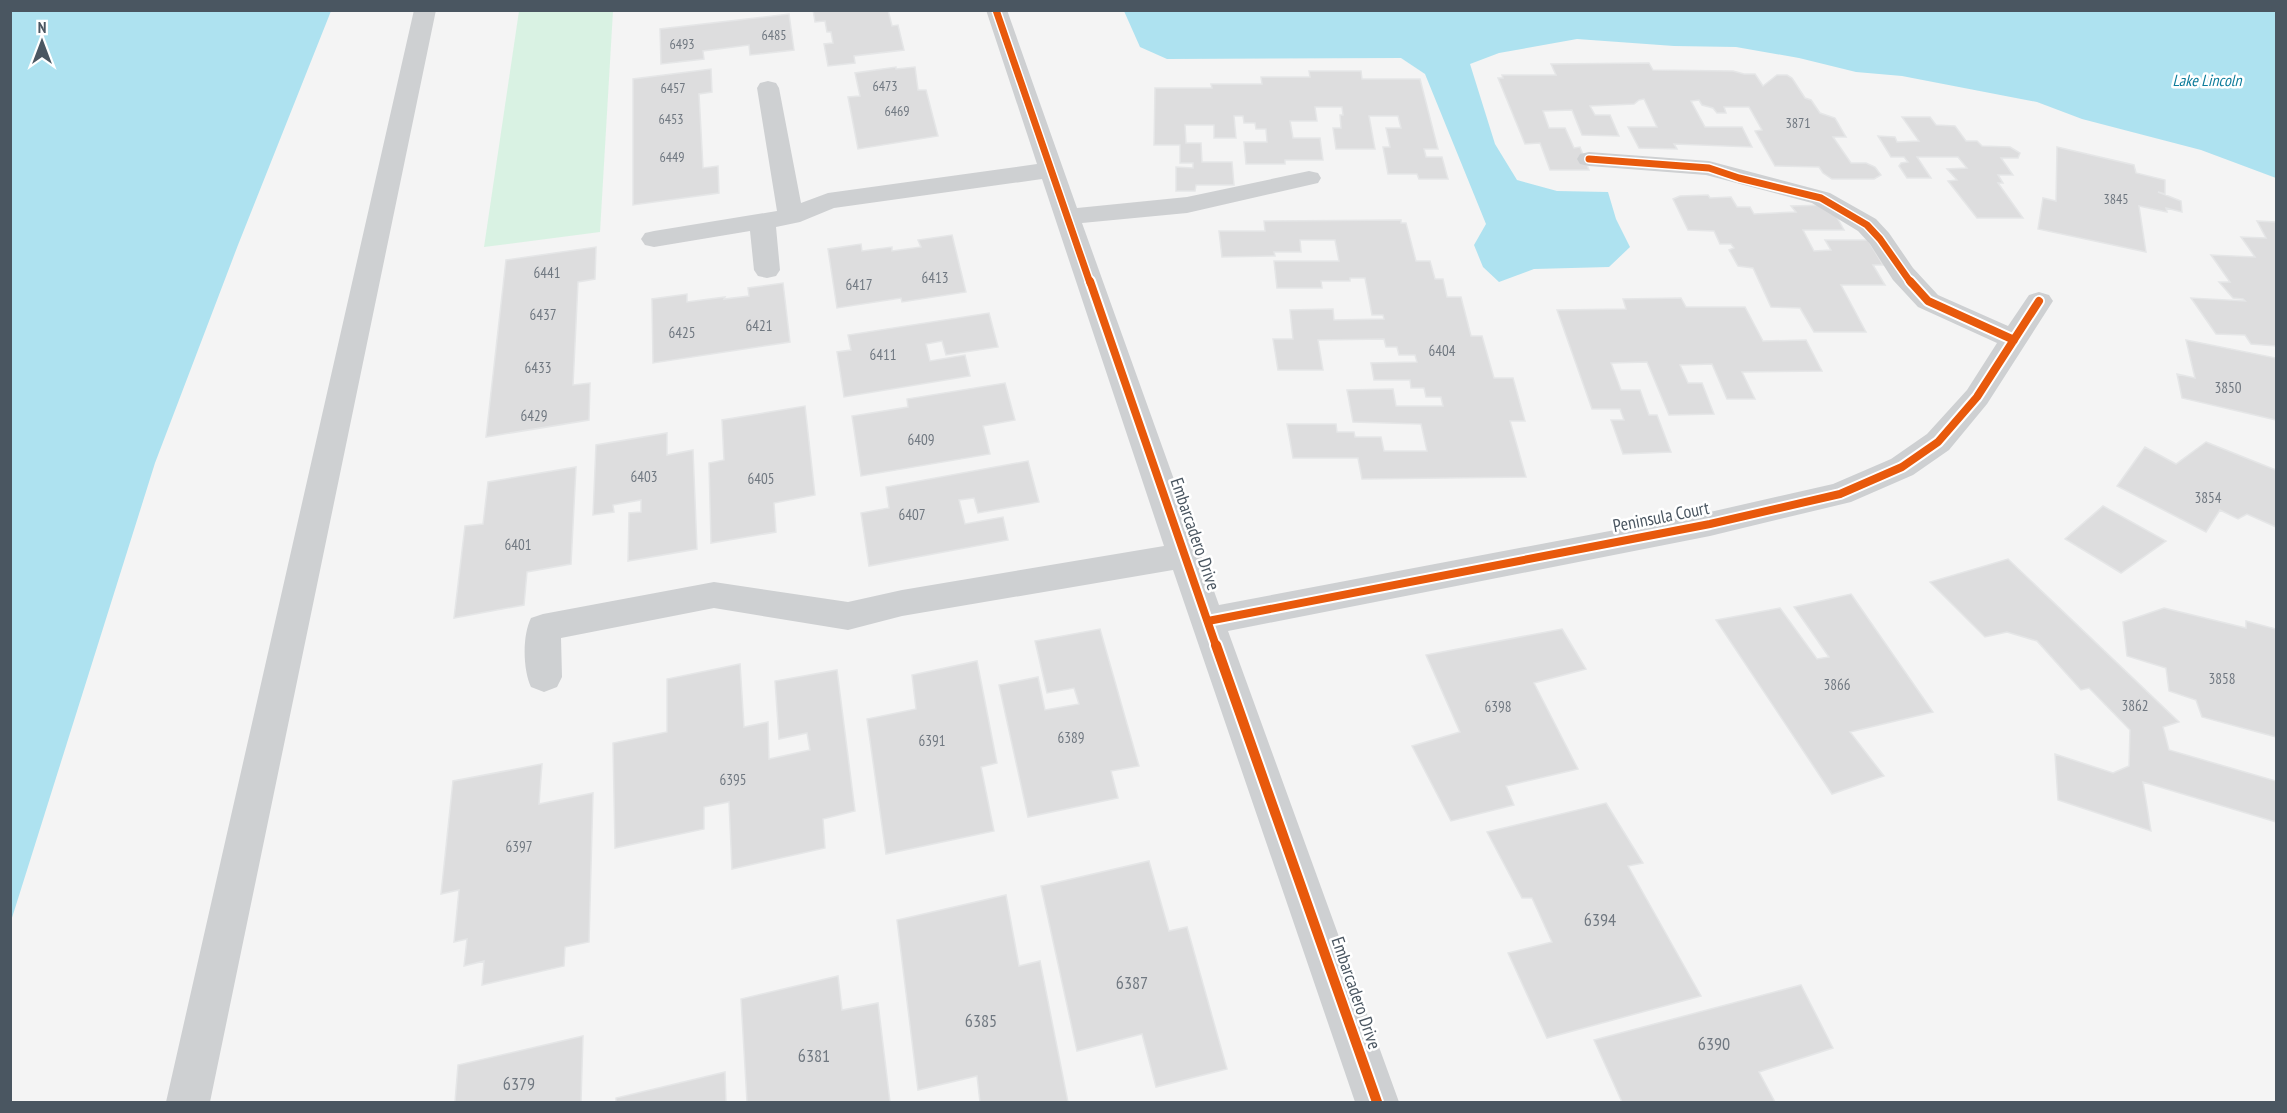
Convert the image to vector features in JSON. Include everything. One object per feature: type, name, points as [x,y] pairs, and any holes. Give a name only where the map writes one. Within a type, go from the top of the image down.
[{"type":"street","points":[[188,1102],[425,10]]},
{"type":"street","name":"Embarcadero Drive","points":[[996,10],[1184,555],[1377,1102]]},
{"type":"street","points":[[768,88],[791,217]]},
{"type":"street","points":[[1589,159],[1709,168],[1739,178],[1821,198],[1867,225],[1880,239],[1904,274],[1928,301],[2014,340]]},
{"type":"street","points":[[654,239],[791,217],[828,201],[1051,170]]},
{"type":"street","points":[[1068,217],[1187,205],[1309,178]]},
{"type":"street","points":[[762,222],[767,270]]},
{"type":"street","name":"Peninsula Court","points":[[1208,621],[1710,524],[1840,494],[1902,467],[1938,442],[1977,397],[2039,302]]},
{"type":"street","points":[[544,677],[543,628],[703,597],[714,595],[735,597],[848,616],[902,603],[1184,555]]},
{"type":"green space","points":[[519,11],[613,11],[600,232],[484,247]]},
{"type":"water","points":[[11,10],[331,11],[155,463],[11,921]]},
{"type":"water","name":"Lake Lincoln","points":[[1124,11],[2276,11],[2276,178],[2201,150],[2082,119],[2037,102],[1902,76],[1856,72],[1799,58],[1736,47],[1674,46],[1577,39],[1499,53],[1470,64],[1495,144],[1517,180],[1557,191],[1608,192],[1616,219],[1630,247],[1609,267],[1534,269],[1499,282],[1483,267],[1474,245],[1486,224],[1425,74],[1401,58],[1167,59],[1140,47]]},
{"type":"building","points":[[813,10],[888,10],[892,26],[898,25],[904,50],[854,56],[855,63],[828,66],[824,44],[833,43],[831,32],[827,32],[825,21],[815,22]]},
{"type":"building","points":[[789,14],[794,50],[750,55],[749,45],[703,51],[704,59],[661,64],[660,29]]},
{"type":"building","points":[[1649,63],[1653,70],[1733,71],[1755,74],[1763,86],[1777,75],[1787,75],[1792,78],[1805,98],[1811,100],[1820,113],[1835,118],[1846,137],[1833,137],[1851,163],[1866,163],[1875,167],[1881,175],[1874,179],[1832,179],[1819,167],[1775,166],[1755,131],[1762,130],[1749,107],[1724,107],[1726,113],[1717,113],[1713,108],[1702,105],[1699,100],[1691,101],[1705,127],[1742,127],[1752,147],[1674,144],[1677,149],[1639,148],[1628,127],[1657,127],[1644,99],[1634,104],[1590,106],[1595,115],[1610,115],[1619,136],[1582,135],[1572,110],[1543,111],[1549,128],[1565,128],[1574,148],[1580,147],[1589,170],[1550,170],[1540,143],[1525,144],[1498,78],[1503,78],[1502,75],[1556,75],[1551,64]]},
{"type":"building","points":[[896,67],[896,69],[915,67],[918,90],[926,90],[938,136],[858,149],[848,97],[860,96],[855,73]]},
{"type":"building","points":[[711,69],[712,92],[699,94],[703,168],[718,166],[719,193],[633,205],[633,79]]},
{"type":"building","points":[[1309,71],[1361,71],[1362,79],[1420,79],[1438,149],[1424,149],[1426,157],[1442,157],[1448,179],[1419,179],[1417,174],[1388,174],[1383,147],[1390,147],[1386,128],[1401,128],[1398,116],[1369,116],[1375,149],[1336,149],[1333,128],[1341,128],[1342,107],[1315,107],[1317,121],[1290,121],[1293,138],[1320,138],[1323,160],[1285,160],[1285,164],[1246,164],[1244,142],[1267,142],[1266,129],[1256,129],[1255,123],[1244,123],[1243,116],[1234,116],[1236,138],[1214,138],[1214,125],[1185,125],[1186,143],[1201,143],[1202,162],[1232,162],[1234,185],[1196,185],[1195,191],[1176,191],[1176,167],[1193,168],[1193,163],[1180,163],[1180,145],[1154,145],[1155,88],[1212,88],[1211,84],[1262,84],[1261,77],[1310,77]]},
{"type":"building","points":[[1902,117],[1930,117],[1936,125],[1955,126],[1966,141],[1977,141],[1982,146],[2010,147],[2020,153],[2018,158],[2001,158],[2013,175],[1998,175],[2003,183],[1998,183],[2023,218],[1977,218],[1948,181],[1957,180],[1947,169],[1967,168],[1958,157],[1917,157],[1931,178],[1907,178],[1899,166],[1901,163],[1908,162],[1904,157],[1891,157],[1878,136],[1895,137],[1897,142],[1919,141]]},
{"type":"building","points":[[2057,147],[2134,165],[2136,173],[2165,180],[2165,194],[2158,192],[2181,201],[2182,212],[2166,208],[2167,212],[2139,206],[2146,252],[2038,229],[2043,198],[2056,201]]},
{"type":"building","points":[[1708,195],[1710,198],[1731,197],[1737,207],[1750,207],[1754,214],[1796,212],[1791,206],[1830,205],[1844,230],[1803,230],[1814,251],[1831,250],[1825,240],[1868,240],[1883,265],[1873,265],[1885,285],[1841,285],[1866,332],[1814,332],[1800,308],[1771,307],[1753,268],[1738,266],[1729,250],[1734,248],[1731,244],[1720,244],[1714,231],[1688,230],[1673,199],[1680,196]]},
{"type":"building","points":[[1401,220],[1401,223],[1406,223],[1416,261],[1430,261],[1435,279],[1443,279],[1447,297],[1461,297],[1471,336],[1482,336],[1494,378],[1513,378],[1525,421],[1510,421],[1526,477],[1362,479],[1358,458],[1293,458],[1287,424],[1336,424],[1337,432],[1354,432],[1355,437],[1381,437],[1384,451],[1427,451],[1421,424],[1353,422],[1347,390],[1393,389],[1396,406],[1443,406],[1441,397],[1426,397],[1424,388],[1411,388],[1410,380],[1374,380],[1371,363],[1417,362],[1415,355],[1399,355],[1397,347],[1386,347],[1384,339],[1318,340],[1323,370],[1278,370],[1273,339],[1293,339],[1290,310],[1333,309],[1334,320],[1384,319],[1383,315],[1372,315],[1365,278],[1350,278],[1350,281],[1321,281],[1322,288],[1277,288],[1274,261],[1339,261],[1335,240],[1300,240],[1301,252],[1274,252],[1275,256],[1222,257],[1219,231],[1265,231],[1264,221]]},
{"type":"building","points":[[2257,221],[2276,222],[2276,346],[2251,344],[2245,335],[2216,334],[2191,298],[2245,301],[2233,298],[2219,282],[2230,282],[2211,255],[2255,257],[2241,237],[2266,238]]},
{"type":"building","points":[[952,235],[966,292],[902,302],[901,298],[837,308],[828,249],[861,244],[862,251],[892,247],[892,251],[921,247],[918,240]]},
{"type":"building","points":[[596,247],[595,279],[578,282],[573,385],[590,383],[589,420],[486,437],[506,260]]},
{"type":"building","points":[[783,283],[790,342],[653,363],[652,299],[687,294],[687,302],[749,296],[748,288]]},
{"type":"building","points":[[1681,298],[1686,307],[1745,307],[1763,341],[1806,340],[1822,371],[1742,372],[1755,399],[1727,399],[1712,364],[1680,365],[1688,383],[1702,383],[1714,414],[1669,415],[1647,362],[1611,363],[1621,390],[1640,390],[1649,415],[1657,415],[1671,452],[1623,454],[1611,420],[1624,420],[1620,409],[1592,409],[1557,310],[1626,309],[1623,299]]},
{"type":"building","points":[[989,313],[998,347],[946,355],[942,341],[926,344],[930,361],[965,355],[970,376],[844,397],[837,352],[851,350],[848,335]]},
{"type":"building","points":[[2186,340],[2276,358],[2276,420],[2182,398],[2177,374],[2195,378]]},
{"type":"building","points":[[1005,383],[1015,420],[983,426],[990,454],[861,476],[852,416],[908,407],[907,399]]},
{"type":"building","points":[[805,406],[815,495],[774,503],[776,532],[711,543],[709,463],[724,460],[722,420]]},
{"type":"building","points":[[667,433],[667,455],[693,450],[697,549],[628,561],[629,513],[641,512],[641,500],[613,505],[614,512],[593,515],[596,445]]},
{"type":"building","points":[[2206,442],[2276,470],[2276,527],[2247,514],[2238,519],[2220,510],[2206,532],[2117,486],[2145,447],[2176,464]]},
{"type":"building","points":[[1028,461],[1039,502],[978,513],[974,498],[959,500],[965,524],[1003,517],[1008,540],[869,566],[861,513],[889,508],[886,487]]},
{"type":"building","points":[[576,467],[571,564],[527,572],[524,605],[454,618],[465,526],[483,524],[488,482]]},
{"type":"building","points":[[2103,506],[2166,541],[2121,573],[2065,539]]},
{"type":"building","points":[[2008,559],[2179,722],[2163,727],[2169,750],[2276,781],[2276,822],[2143,782],[2151,831],[2058,800],[2055,754],[2113,773],[2129,766],[2130,730],[2089,688],[2081,690],[2037,641],[2007,632],[1985,637],[1930,582]]},
{"type":"building","points":[[1851,594],[1933,712],[1850,732],[1884,776],[1832,794],[1716,620],[1780,608],[1817,659],[1829,657],[1794,607]]},
{"type":"building","points":[[2164,608],[2246,628],[2246,621],[2276,629],[2276,737],[2202,717],[2196,700],[2169,691],[2166,668],[2127,656],[2123,622]]},
{"type":"building","points":[[1100,629],[1139,766],[1111,771],[1118,798],[1028,817],[999,685],[1038,677],[1045,710],[1079,704],[1074,688],[1047,693],[1035,641]]},
{"type":"building","points":[[1562,629],[1586,669],[1534,683],[1578,769],[1506,786],[1514,805],[1451,821],[1412,746],[1460,732],[1426,655]]},
{"type":"building","points":[[977,661],[997,763],[981,767],[994,831],[886,854],[867,719],[916,709],[912,675]]},
{"type":"building","points":[[740,664],[744,727],[768,722],[769,759],[810,750],[807,733],[779,739],[775,681],[837,670],[855,811],[823,819],[825,848],[732,869],[729,802],[704,807],[704,829],[615,848],[613,743],[667,732],[667,679]]},
{"type":"building","points":[[542,764],[539,804],[593,793],[589,942],[565,947],[564,966],[482,985],[484,961],[464,966],[467,939],[454,942],[459,890],[441,894],[453,781]]},
{"type":"building","points":[[1606,803],[1643,863],[1628,866],[1701,996],[1547,1038],[1508,953],[1552,942],[1532,898],[1522,898],[1487,832]]},
{"type":"building","points":[[1149,861],[1169,931],[1187,927],[1227,1069],[1156,1087],[1142,1034],[1077,1051],[1041,886]]},
{"type":"building","points":[[1006,895],[1019,966],[1040,961],[1068,1102],[980,1102],[977,1076],[918,1090],[897,920]]},
{"type":"building","points":[[838,976],[842,1010],[878,1003],[890,1102],[747,1102],[741,999]]},
{"type":"building","points":[[1801,985],[1833,1048],[1759,1072],[1775,1102],[1622,1102],[1594,1040]]},
{"type":"building","points":[[583,1036],[581,1102],[455,1102],[458,1065]]},
{"type":"building","points":[[725,1072],[726,1102],[616,1102],[616,1098]]},
{"type":"cycle path","points":[[996,10],[1184,555],[1377,1102]]},
{"type":"cycle path","points":[[1589,159],[1709,168],[1739,178],[1821,198],[1867,225],[1880,239],[1903,274],[1928,301],[2014,340]]},
{"type":"cycle path","points":[[1208,621],[1710,524],[1840,494],[1902,467],[1938,442],[1977,397],[2039,301]]}]
